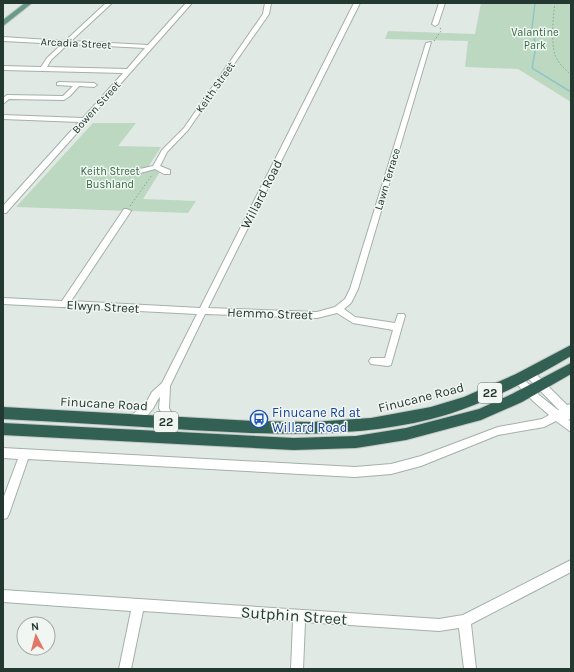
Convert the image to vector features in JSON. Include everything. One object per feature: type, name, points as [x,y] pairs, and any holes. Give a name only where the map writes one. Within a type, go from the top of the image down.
[{"type":"highway","name":"Finucane Road","points":[[3,413],[298,429],[335,428],[373,424],[412,417],[449,407],[488,393],[571,350]]},
{"type":"highway","name":"22","points":[[3,429],[294,444],[335,443],[384,438],[457,422],[494,408],[536,388],[571,368]]},
{"type":"highway","points":[[373,424],[384,438]]},
{"type":"main road","points":[[3,16],[20,3]]},
{"type":"main road","points":[[3,24],[29,3]]},
{"type":"street","points":[[43,69],[67,43],[109,3]]},
{"type":"street","name":"Bowen Street","points":[[3,211],[189,3]]},
{"type":"street","name":"Keith Street","points":[[156,167],[164,151],[186,129],[266,14],[268,3]]},
{"type":"street","name":"Willard Road","points":[[133,420],[148,408],[165,386],[357,3]]},
{"type":"street","points":[[435,24],[442,3]]},
{"type":"street","name":"Arcadia Street","points":[[3,39],[150,47]]},
{"type":"street","name":"Lawn Terrace","points":[[338,309],[348,301],[354,289],[429,43]]},
{"type":"street","points":[[3,68],[127,72]]},
{"type":"street","points":[[59,84],[94,85]]},
{"type":"street","points":[[4,98],[64,98],[77,85]]},
{"type":"street","points":[[3,117],[83,120]]},
{"type":"street","points":[[142,171],[156,167],[167,172]]},
{"type":"street","points":[[64,304],[127,211]]},
{"type":"street","name":"Elwyn Street","points":[[3,301],[202,311]]},
{"type":"street","points":[[338,309],[353,320],[398,327]]},
{"type":"street","name":"Hemmo Street","points":[[202,311],[317,315],[338,309]]},
{"type":"street","points":[[374,360],[388,362],[401,316]]},
{"type":"street","points":[[523,376],[536,388],[570,412]]},
{"type":"street","name":"Willard Road","points":[[165,386],[164,408],[171,422]]},
{"type":"street","points":[[536,388],[558,417],[571,428]]},
{"type":"street","points":[[3,453],[355,472],[392,469],[421,461],[487,434],[509,428],[544,423],[570,412]]},
{"type":"street","points":[[3,514],[24,455]]},
{"type":"street","name":"Sutphin Street","points":[[3,596],[439,625],[464,621],[571,566]]},
{"type":"street","points":[[125,669],[138,605]]},
{"type":"street","points":[[297,669],[299,616]]},
{"type":"street","points":[[464,621],[470,669]]},
{"type":"path","points":[[554,3],[553,20],[555,54],[561,65],[571,75]]},
{"type":"path","points":[[429,43],[434,42],[441,31],[441,28],[435,24]]},
{"type":"path","points":[[127,211],[156,167]]},
{"type":"green space","name":"Valantine Park","points":[[481,3],[571,3],[571,102],[518,69],[465,67],[468,41],[385,39],[388,31],[475,34]]},
{"type":"green space","name":"Keith Street Bushland","points":[[93,123],[136,123],[118,146],[161,147],[148,167],[163,167],[143,199],[196,201],[188,213],[16,207]]},
{"type":"waterway","points":[[535,3],[532,28],[536,46],[532,68],[571,92]]},
{"type":"place","name":"Finucane Rd at Willard Road","points":[[259,419]]}]
